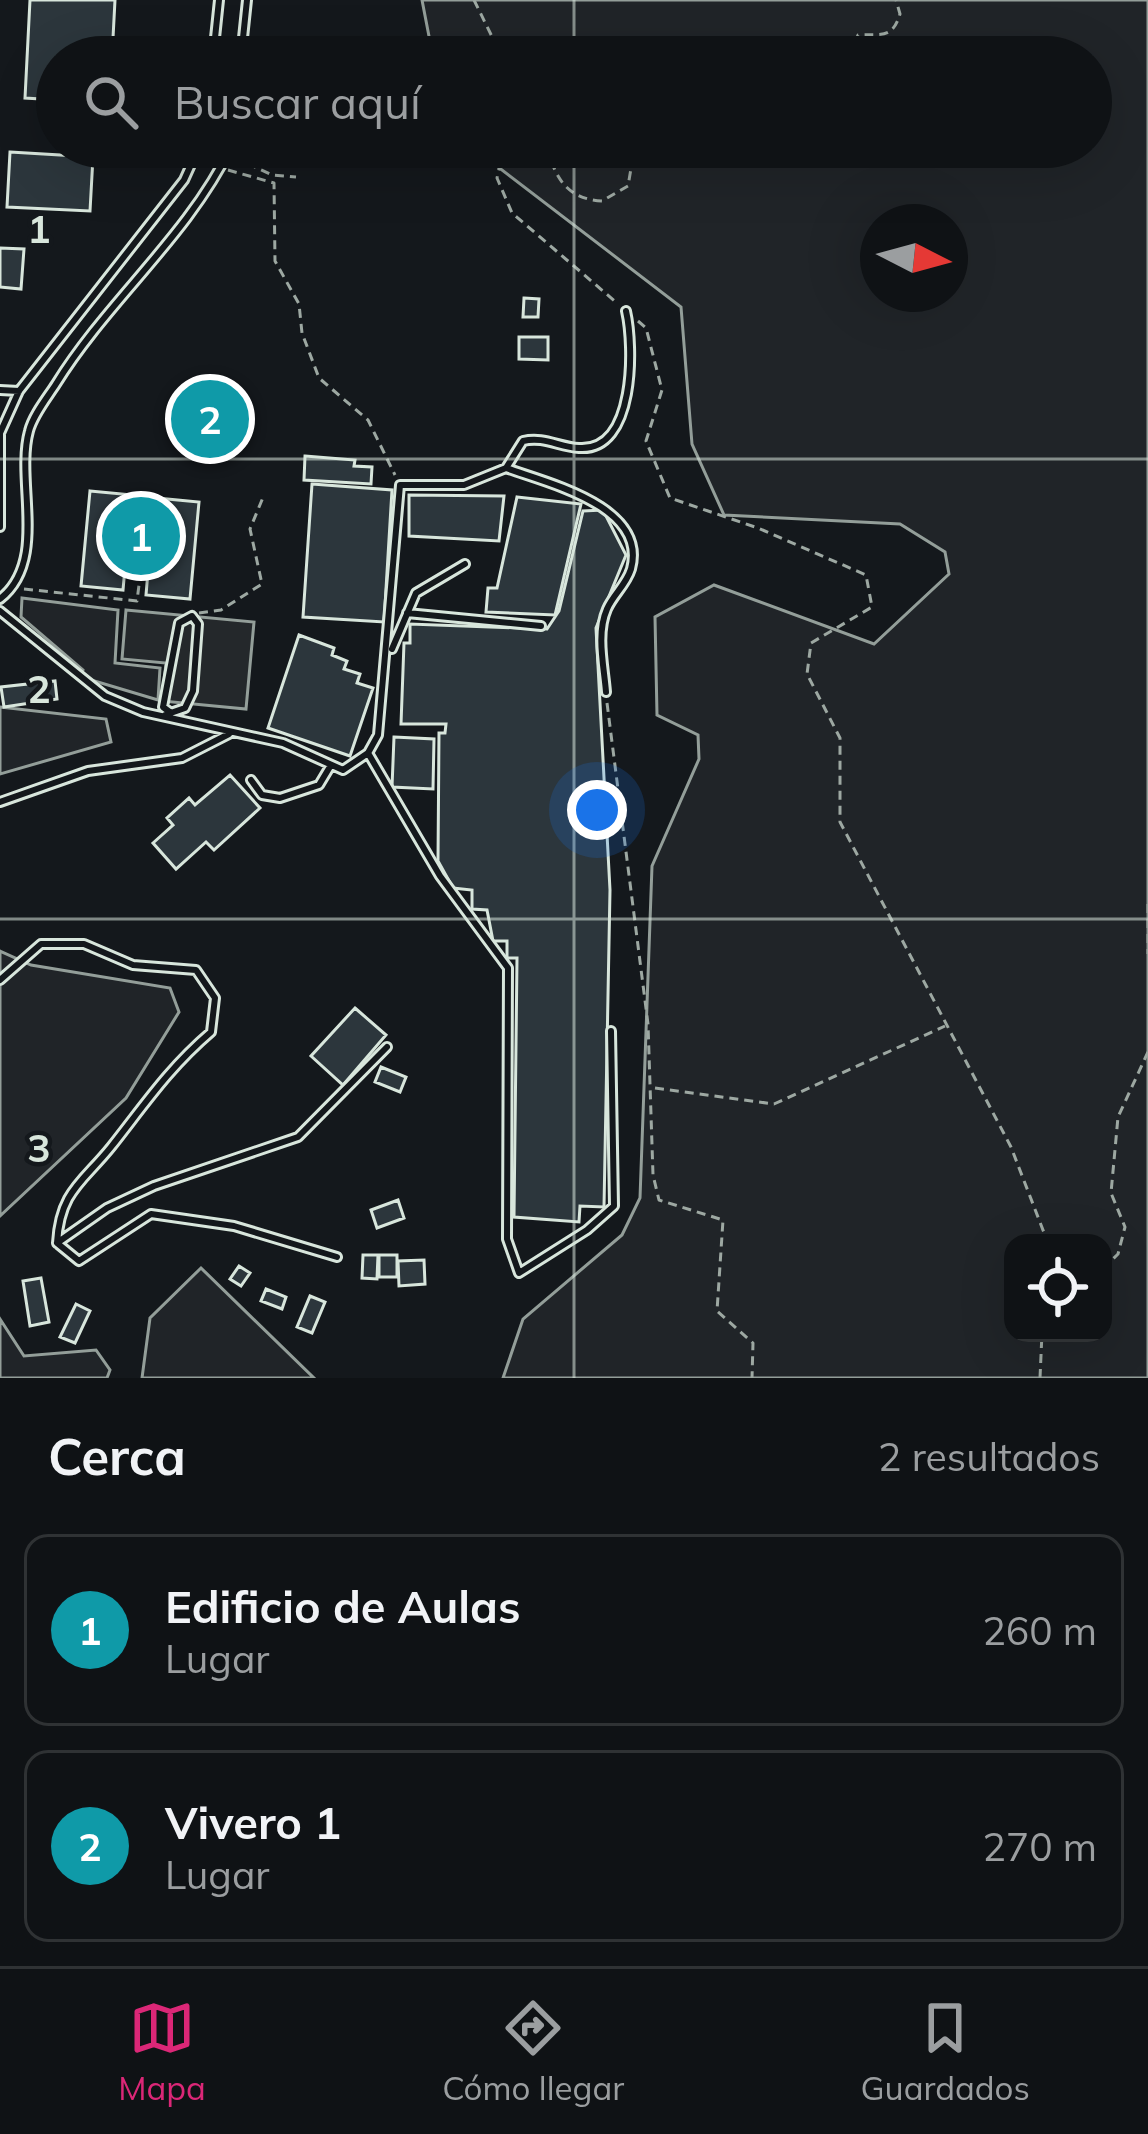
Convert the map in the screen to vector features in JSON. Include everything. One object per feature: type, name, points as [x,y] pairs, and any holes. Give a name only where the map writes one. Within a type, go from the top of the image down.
[{"type":"lane","points":[[215,36],[219,0]]},
{"type":"lane","points":[[244,36],[248,0]]},
{"type":"lane","points":[[0,527],[0,433],[20,391],[190,168]]},
{"type":"lane","points":[[0,599],[11,587],[26,546],[24,458],[29,427],[87,334],[206,195],[220,168]]},
{"type":"lane","points":[[0,611],[104,696],[233,734],[283,743],[343,770],[368,753],[378,735],[400,485],[464,485],[506,468],[523,441],[537,438],[581,449],[601,442],[617,426],[634,346],[626,311]]},
{"type":"lane","points":[[0,390],[20,391]]},
{"type":"lane","points":[[506,468],[602,503],[626,536],[632,554],[630,574],[607,608],[601,636],[606,692]]},
{"type":"lane","points":[[388,658],[425,584],[465,564]]},
{"type":"lane","points":[[407,614],[541,626]]},
{"type":"lane","points":[[192,616],[198,624],[193,691],[185,708],[167,715],[164,706],[175,638],[179,623],[192,616]]},
{"type":"lane","points":[[0,802],[88,771],[182,758],[233,734]]},
{"type":"lane","points":[[368,753],[440,876],[508,968],[507,1239],[519,1274],[587,1230],[614,1206],[611,1031]]},
{"type":"lane","points":[[251,780],[262,795],[280,798],[319,785],[331,765]]},
{"type":"lane","points":[[0,980],[41,944],[84,944],[133,965],[196,970],[215,998],[217,1017],[211,1032],[165,1072],[107,1152],[83,1172],[58,1222],[57,1244]]},
{"type":"lane","points":[[57,1244],[107,1208],[154,1186],[298,1137],[387,1047]]},
{"type":"lane","points":[[57,1244],[79,1261],[151,1214],[164,1214],[186,1222],[233,1226],[337,1257]]},
{"type":"path","points":[[475,0],[492,36]]},
{"type":"path","points":[[884,36],[893,30],[901,14],[896,0]]},
{"type":"path","points":[[220,168],[274,183],[270,232],[275,261],[284,286],[299,304],[302,333],[319,378],[368,420],[400,485]]},
{"type":"path","points":[[259,168],[272,176],[296,177]]},
{"type":"path","points":[[499,168],[497,178],[512,213],[646,328],[662,390],[646,441],[670,498],[758,528],[866,575],[872,608],[811,643],[807,674],[840,738],[840,822],[1011,1147],[1045,1234]]},
{"type":"path","points":[[552,168],[564,187],[602,201],[628,186],[631,168]]},
{"type":"path","points":[[192,616],[233,604],[262,584],[250,529],[264,495]]},
{"type":"path","points":[[11,587],[137,601],[142,561]]},
{"type":"path","points":[[606,692],[651,1088],[652,1175],[659,1200],[723,1220],[717,1311],[753,1343],[752,1378]]},
{"type":"path","points":[[1148,904],[1148,954]]},
{"type":"path","points":[[651,1088],[774,1104],[946,1025]]},
{"type":"path","points":[[1112,1260],[1125,1227],[1111,1193],[1118,1117],[1148,1052]]},
{"type":"path","points":[[1040,1378],[1042,1342]]},
{"type":"shaded area","points":[[422,0],[1148,0],[1148,1378],[503,1378],[523,1319],[622,1235],[640,1198],[652,866],[699,759],[698,735],[657,715],[655,617],[714,585],[874,644],[949,574],[945,552],[900,524],[724,515],[692,444],[681,307],[499,168],[1112,168],[1112,36],[429,36]]},
{"type":"shaded area","points":[[22,598],[118,610],[115,663],[160,668],[158,700],[81,677],[83,670],[21,617]]},
{"type":"shaded area","points":[[126,610],[254,622],[246,709],[162,701],[166,663],[122,659]]},
{"type":"shaded area","points":[[0,707],[106,719],[111,742],[0,774]]},
{"type":"shaded area","points":[[0,951],[31,965],[170,988],[179,1012],[126,1098],[0,1216]]},
{"type":"shaded area","points":[[201,1268],[314,1378],[142,1378],[150,1318]]},
{"type":"shaded area","points":[[0,1319],[24,1356],[96,1350],[110,1370],[107,1378],[0,1378]]},
{"type":"building","points":[[30,0],[115,0],[113,36],[36,36],[36,99],[25,98]]},
{"type":"building","points":[[10,152],[36,154],[36,168],[92,168],[90,211],[7,207]]},
{"type":"building","points":[[0,248],[24,249],[21,289],[0,287]]},
{"type":"building","points":[[524,298],[539,299],[538,317],[523,317]]},
{"type":"building","points":[[519,337],[548,337],[548,360],[519,359]]},
{"type":"building","points":[[201,406],[226,413],[220,432],[195,424]]},
{"type":"building","points":[[305,456],[355,460],[354,466],[372,467],[371,484],[304,480]]},
{"type":"building","points":[[312,484],[392,490],[384,622],[303,617]]},
{"type":"building","points":[[90,491],[133,495],[130,523],[153,525],[156,498],[199,502],[190,599],[146,595],[150,548],[127,546],[123,590],[81,586]]},
{"type":"building","points":[[409,495],[504,496],[499,541],[409,536]]},
{"type":"building","points":[[517,497],[581,504],[555,615],[486,612],[488,588],[497,588]]},
{"type":"building","points":[[603,510],[626,555],[596,628],[610,890],[604,1207],[580,1206],[579,1222],[514,1217],[517,958],[507,958],[507,941],[493,941],[487,910],[472,909],[472,890],[453,888],[438,861],[439,733],[445,733],[446,724],[401,724],[404,643],[410,643],[410,624],[547,629],[559,611],[583,511]]},
{"type":"building","points":[[299,635],[334,648],[332,655],[347,661],[344,669],[360,674],[357,683],[373,688],[350,756],[268,728]]},
{"type":"building","points":[[55,681],[57,699],[4,707],[1,687]]},
{"type":"building","points":[[394,737],[434,739],[433,789],[392,787]]},
{"type":"building","points":[[230,775],[260,808],[214,850],[206,842],[176,869],[153,843],[173,825],[167,818],[189,798],[195,805]]},
{"type":"building","points":[[355,1008],[386,1035],[343,1085],[311,1056]]},
{"type":"building","points":[[381,1067],[406,1077],[400,1092],[375,1082]]},
{"type":"building","points":[[398,1200],[404,1218],[377,1228],[371,1210]]},
{"type":"building","points":[[363,1255],[378,1255],[377,1279],[362,1278]]},
{"type":"building","points":[[379,1255],[397,1255],[397,1277],[379,1277]]},
{"type":"building","points":[[424,1260],[425,1284],[399,1286],[398,1261]]},
{"type":"building","points":[[239,1266],[250,1273],[241,1286],[230,1279]]},
{"type":"building","points":[[41,1278],[49,1322],[30,1326],[23,1281]]},
{"type":"building","points":[[266,1289],[286,1297],[282,1309],[261,1301]]},
{"type":"building","points":[[310,1296],[325,1302],[312,1333],[297,1327]]},
{"type":"building","points":[[76,1304],[90,1311],[75,1343],[60,1337]]},
{"type":"place","name":"Vivero 1","points":[[210,419]]},
{"type":"place","name":"Edificio de Aulas","points":[[141,536]]}]
